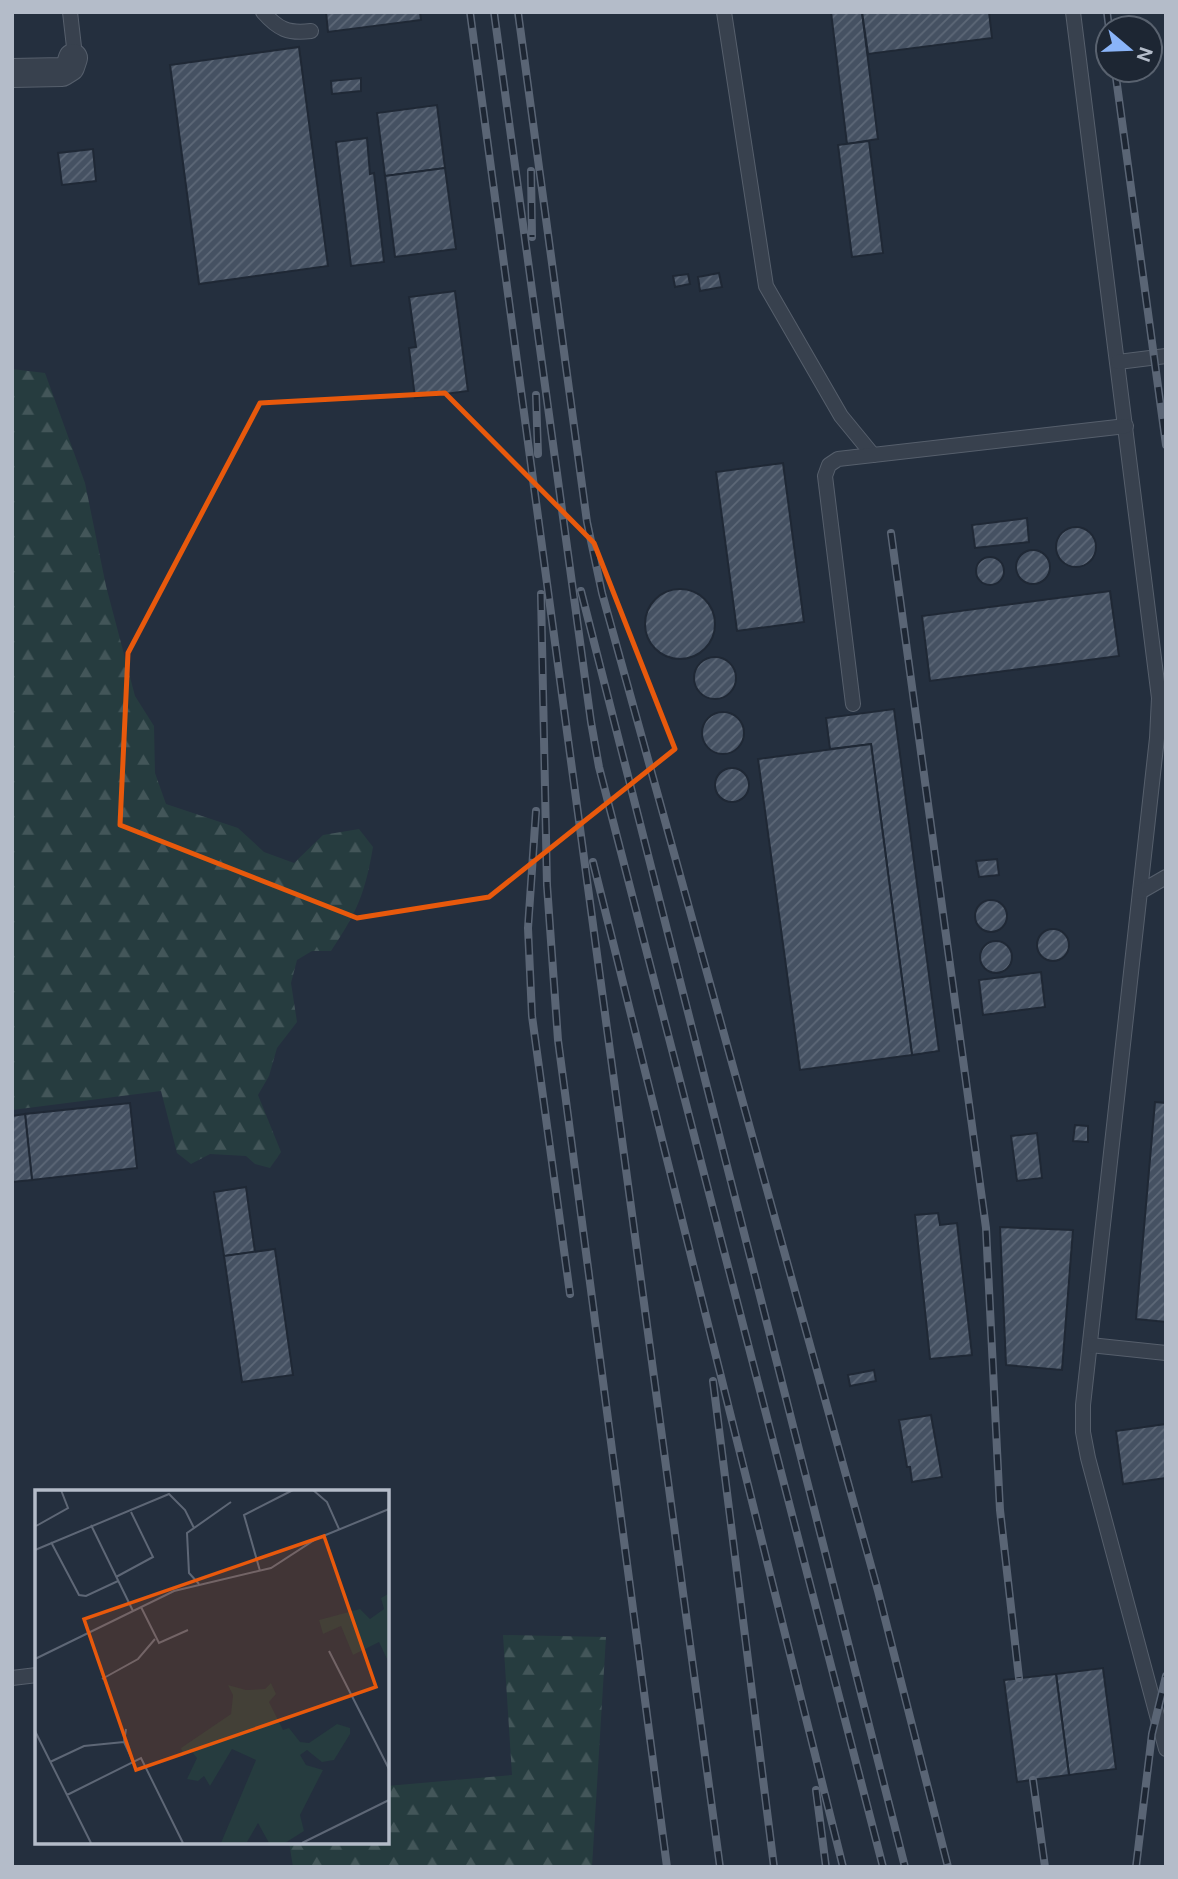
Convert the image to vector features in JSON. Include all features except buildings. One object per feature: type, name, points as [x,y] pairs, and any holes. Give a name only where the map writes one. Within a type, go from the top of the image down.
[{"type":"street","points":[[12,73],[62,72],[70,67],[73,58]]},
{"type":"lane","points":[[69,12],[73,58]]},
{"type":"lane","points":[[263,12],[276,27],[297,33],[311,32]]},
{"type":"lane","points":[[724,12],[766,286],[841,416],[873,455]]},
{"type":"lane","points":[[1073,12],[1159,698],[1157,738],[1083,1405],[1083,1432],[1166,1749]]},
{"type":"lane","points":[[1118,362],[1166,356]]},
{"type":"lane","points":[[853,705],[825,476],[829,465],[838,459],[1126,426]]},
{"type":"lane","points":[[1140,892],[1166,877]]},
{"type":"lane","points":[[1090,1345],[1166,1353]]},
{"type":"lane","points":[[12,1678],[35,1675]]},
{"type":"highlighted area","points":[[445,393],[594,543],[675,749],[489,897],[357,918],[120,825],[128,653],[260,403]]},
{"type":"green space","points":[[12,369],[45,373],[85,483],[106,586],[135,696],[154,726],[155,773],[166,804],[238,828],[264,852],[294,863],[323,835],[359,829],[373,847],[359,902],[331,951],[312,951],[297,960],[291,983],[297,1022],[277,1048],[269,1076],[258,1095],[281,1152],[270,1168],[255,1164],[246,1156],[210,1154],[191,1164],[177,1153],[161,1091],[12,1110]]},
{"type":"green space","points":[[503,1635],[606,1637],[592,1867],[293,1867],[289,1844],[388,1844],[388,1786],[512,1775]]},
{"type":"railway","points":[[470,12],[720,1867]]},
{"type":"railway","points":[[494,12],[599,767],[883,1867]]},
{"type":"railway","points":[[518,12],[587,522],[602,593],[878,1591],[948,1867]]},
{"type":"railway","points":[[1117,84],[1166,445]]},
{"type":"railway","points":[[531,171],[532,237]]},
{"type":"railway","points":[[536,395],[538,454]]},
{"type":"railway","points":[[891,533],[986,1228],[1000,1510],[1019,1678]]},
{"type":"railway","points":[[581,591],[905,1867]]},
{"type":"railway","points":[[541,594],[547,885],[558,1040],[667,1867]]},
{"type":"railway","points":[[536,811],[528,928],[532,1016],[570,1294]]},
{"type":"railway","points":[[593,862],[843,1867]]},
{"type":"railway","points":[[713,1381],[774,1867]]},
{"type":"railway","points":[[1136,1867],[1152,1734],[1166,1676]]},
{"type":"railway","points":[[1033,1780],[1045,1867]]},
{"type":"railway","points":[[816,1790],[826,1867]]}]
